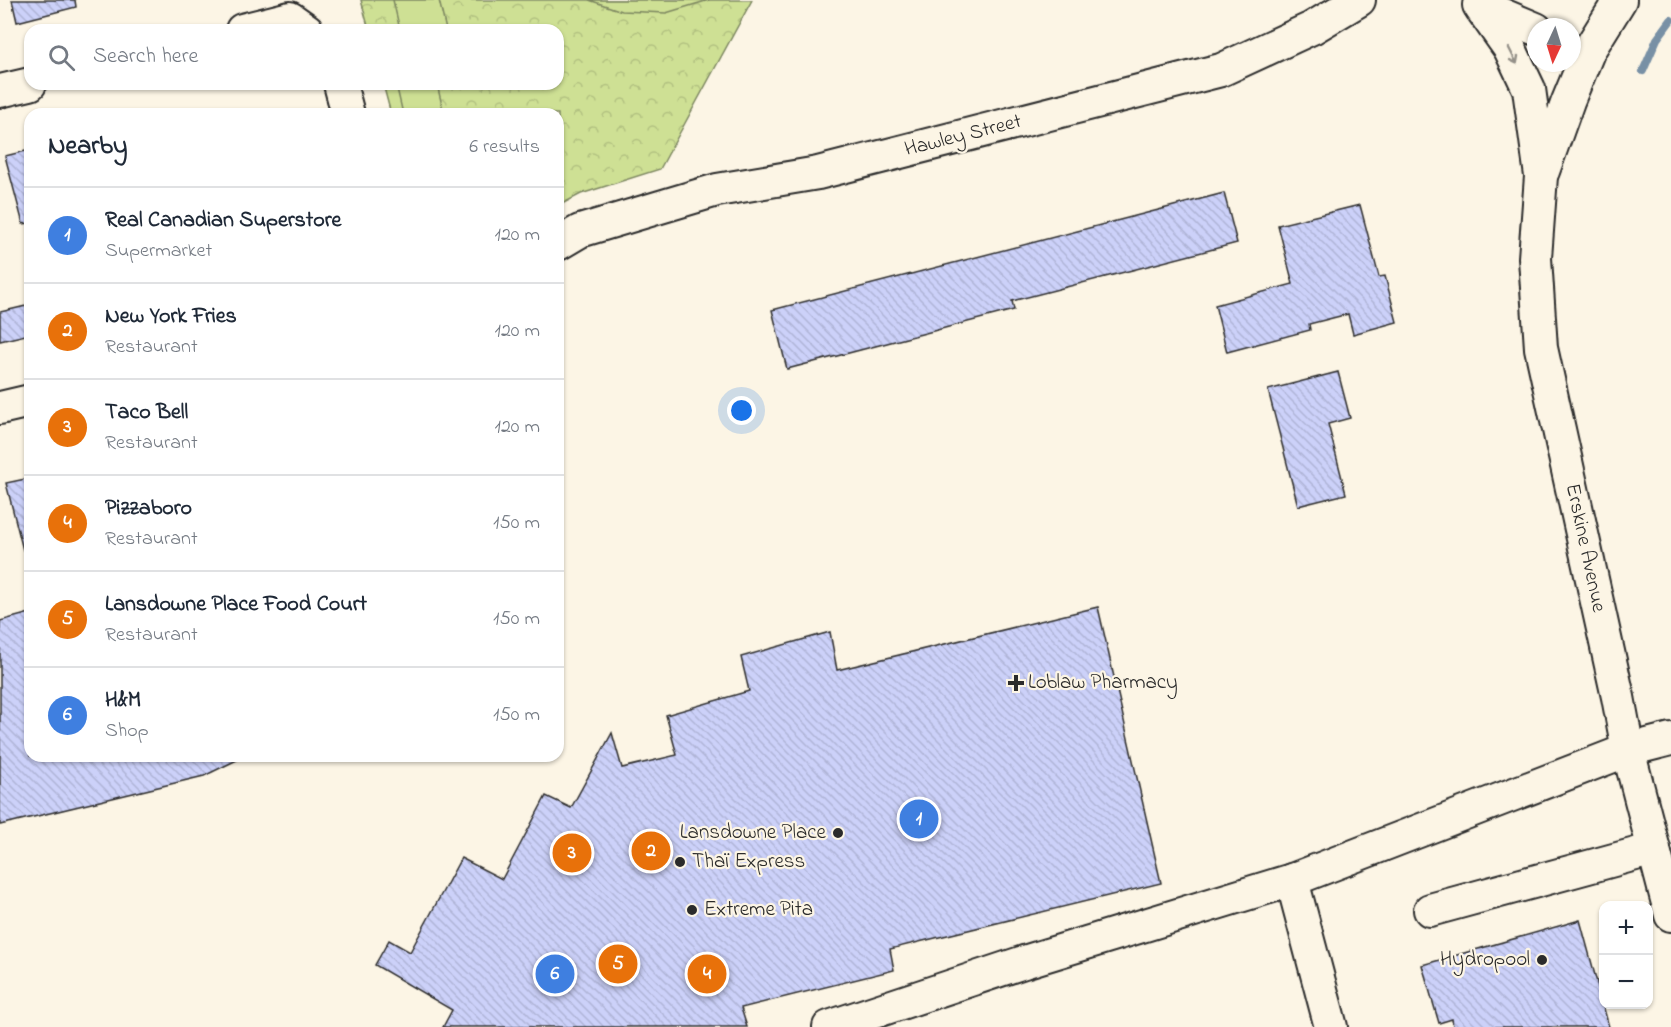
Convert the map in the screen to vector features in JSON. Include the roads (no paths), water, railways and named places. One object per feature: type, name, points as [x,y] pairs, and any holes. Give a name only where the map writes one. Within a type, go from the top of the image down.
[{"type":"street","name":"Hawley Street","points":[[564,240],[580,231],[717,190],[818,173],[1221,70],[1312,28],[1359,0]]},
{"type":"street","points":[[1581,46],[1620,0]]},
{"type":"street","points":[[1478,4],[1510,49],[1529,89],[1541,176]]},
{"type":"street","points":[[1478,4],[1527,25]]},
{"type":"street","points":[[266,24],[290,18],[298,24]]},
{"type":"street","points":[[1541,176],[1568,101],[1575,72]]},
{"type":"street","points":[[0,91],[24,85]]},
{"type":"street","points":[[342,90],[346,108]]},
{"type":"street","name":"Erskine Avenue","points":[[1541,176],[1536,258],[1541,348],[1628,750],[1671,915]]},
{"type":"street","points":[[0,408],[24,402]]},
{"type":"street","points":[[829,1027],[1079,945],[1292,880],[1628,750],[1671,738]]},
{"type":"street","points":[[1430,910],[1653,849]]},
{"type":"street","points":[[1292,880],[1331,1027]]},
{"type":"waterway","points":[[1643,71],[1657,39],[1671,20]]},
{"type":"place","name":"Loblaw Pharmacy","points":[[1016,683]]},
{"type":"place","name":"Real Canadian Superstore","points":[[919,819]]},
{"type":"place","name":"Lansdowne Place","points":[[838,833]]},
{"type":"place","name":"New York Fries","points":[[651,851]]},
{"type":"place","name":"Taco Bell","points":[[572,853]]},
{"type":"place","name":"Thaï Express","points":[[680,862]]},
{"type":"place","name":"Extreme Pita","points":[[692,910]]},
{"type":"place","name":"Hydropool","points":[[1542,960]]},
{"type":"place","name":"Lansdowne Place Food Court","points":[[618,964]]},
{"type":"place","name":"H&M","points":[[555,974]]},
{"type":"place","name":"Pizzaboro","points":[[707,974]]}]
